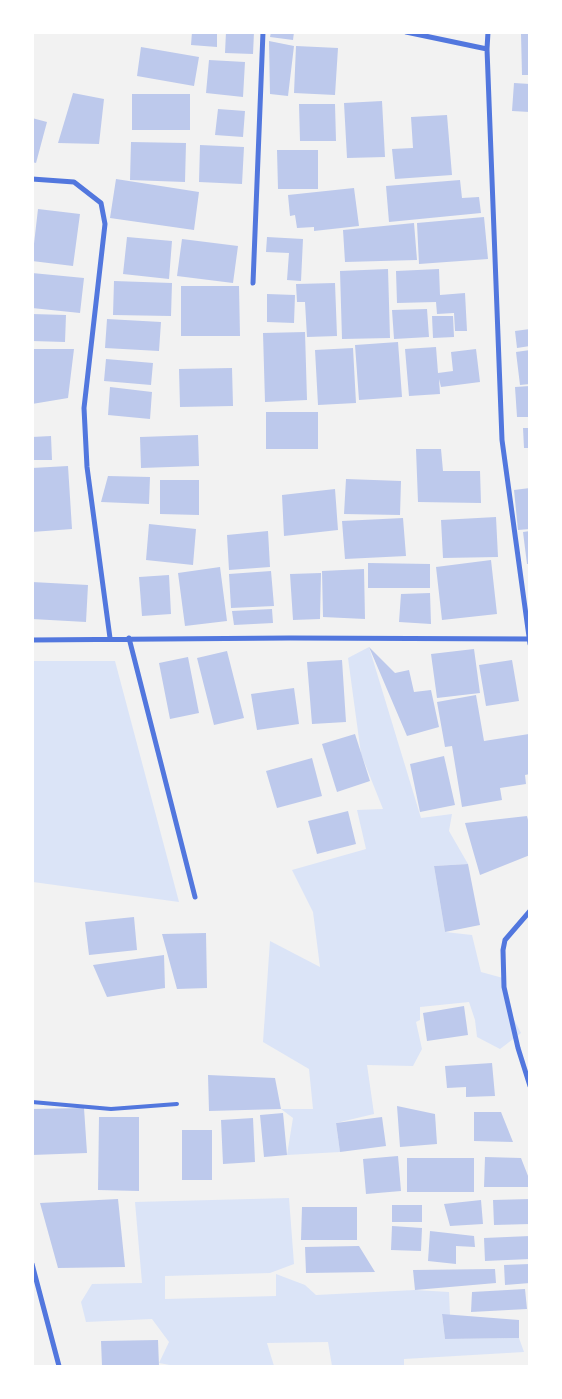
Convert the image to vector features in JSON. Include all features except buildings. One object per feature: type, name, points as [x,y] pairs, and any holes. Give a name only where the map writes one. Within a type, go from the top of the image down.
[{"type":"street","points":[[253,283],[263,32]]},
{"type":"street","points":[[406,32],[487,50]]},
{"type":"street","points":[[32,640],[129,638],[529,641],[502,440],[487,50],[488,32]]},
{"type":"street","points":[[32,179],[74,182],[101,203],[105,224],[84,408],[87,468],[110,638]]},
{"type":"street","points":[[129,638],[195,897]]},
{"type":"street","points":[[529,1083],[518,1048],[504,986],[502,950],[505,940],[530,911]]},
{"type":"street","points":[[32,1264],[59,1366]]},
{"type":"lane","points":[[32,1102],[111,1109],[178,1104]]},
{"type":"shaded area","points":[[369,647],[421,818],[452,814],[449,831],[468,864],[434,866],[445,932],[472,935],[481,972],[503,978],[511,1014],[521,1033],[500,1049],[477,1037],[475,1020],[469,1002],[420,1007],[420,1020],[416,1022],[422,1049],[413,1066],[367,1065],[374,1114],[336,1123],[340,1152],[287,1155],[293,1118],[281,1109],[313,1109],[309,1069],[263,1042],[270,941],[320,967],[313,912],[292,870],[366,849],[357,810],[383,809],[361,754],[348,658]]},
{"type":"shaded area","points":[[33,661],[115,661],[179,902],[33,882]]},
{"type":"shaded area","points":[[289,1198],[294,1264],[270,1273],[165,1276],[165,1299],[276,1296],[276,1274],[305,1285],[316,1295],[415,1290],[449,1292],[450,1315],[442,1315],[445,1339],[519,1338],[524,1352],[404,1359],[404,1366],[332,1366],[328,1342],[267,1343],[274,1366],[175,1366],[159,1363],[169,1342],[152,1319],[86,1322],[81,1302],[92,1284],[142,1283],[135,1202]]}]
